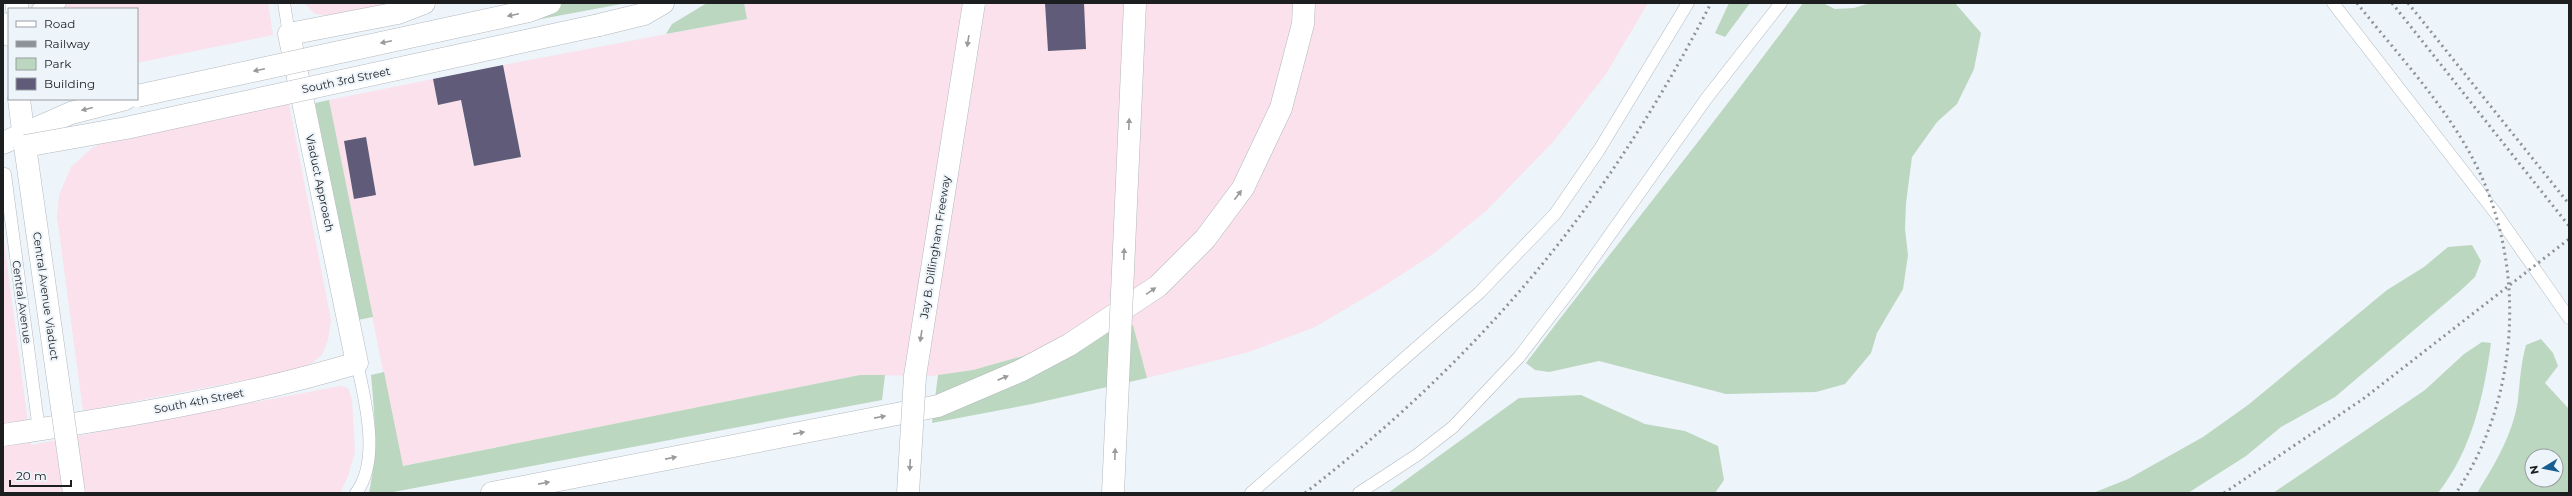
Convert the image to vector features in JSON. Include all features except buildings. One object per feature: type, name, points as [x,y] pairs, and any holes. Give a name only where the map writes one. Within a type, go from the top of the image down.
[{"type":"main road","points":[[289,34],[398,13],[424,3]]},
{"type":"main road","points":[[138,96],[529,11],[550,3]]},
{"type":"main road","name":"South 3rd Street","points":[[25,146],[126,128],[599,25],[644,14],[663,3]]},
{"type":"main road","name":"Jay B. Dillingham Freeway","points":[[908,493],[915,376],[974,3]]},
{"type":"main road","points":[[1114,493],[1135,3]]},
{"type":"main road","points":[[492,493],[938,406],[1020,371],[1069,345],[1158,286],[1205,239],[1243,188],[1281,108],[1303,24],[1304,3]]},
{"type":"main road","name":"Viaduct Approach","points":[[289,34],[357,363]]},
{"type":"main road","name":"Central Avenue Viaduct","points":[[19,100],[74,493]]},
{"type":"main road","points":[[3,143],[71,113],[121,100]]},
{"type":"main road","name":"South 4th Street","points":[[3,436],[184,405],[276,386],[357,363]]},
{"type":"lane","points":[[42,8],[60,3]]},
{"type":"lane","name":"Viaduct Approach","points":[[284,3],[289,34]]},
{"type":"lane","points":[[1251,493],[1479,293],[1555,214],[1599,150],[1688,3]]},
{"type":"lane","points":[[1359,493],[1417,455],[1454,427],[1519,357],[1575,284],[1706,99],[1781,3]]},
{"type":"lane","points":[[2333,3],[2497,215],[2569,318]]},
{"type":"lane","name":"Central Avenue","points":[[4,174],[39,430]]},
{"type":"lane","points":[[356,493],[360,487],[369,452],[369,416],[357,363]]},
{"type":"shaded area","points":[[30,3],[268,3],[273,35],[138,63],[138,8],[31,8]]},
{"type":"shaded area","points":[[304,3],[389,3],[375,8],[331,16],[315,14]]},
{"type":"shaded area","points":[[744,3],[1648,3],[1606,74],[1553,142],[1486,211],[1433,254],[1381,288],[1315,327],[1249,352],[1147,378],[1132,325],[973,370],[932,376],[860,375],[402,466],[329,100],[433,79],[438,105],[461,100],[473,166],[521,157],[503,65],[747,19]]},
{"type":"shaded area","points":[[289,104],[331,320],[328,340],[322,355],[304,369],[83,411],[57,217],[59,195],[71,167],[92,148],[106,141]]},
{"type":"shaded area","points":[[3,234],[31,445],[340,386],[348,388],[352,400],[355,452],[348,476],[340,493],[3,493]]},
{"type":"green space","points":[[510,3],[627,3],[514,24]]},
{"type":"green space","points":[[707,3],[744,3],[747,19],[666,34],[672,24]]},
{"type":"green space","points":[[1729,3],[1750,3],[1725,37],[1715,33]]},
{"type":"green space","points":[[1803,3],[1823,3],[1835,9],[1854,8],[1870,3],[1955,3],[1981,33],[1974,69],[1957,104],[1937,122],[1912,157],[1906,203],[1905,229],[1908,255],[1903,289],[1877,333],[1871,353],[1845,384],[1816,392],[1726,394],[1599,361],[1549,372],[1535,370],[1526,363],[1735,94]]},
{"type":"green space","points":[[329,100],[373,317],[358,320],[315,103]]},
{"type":"green space","points":[[2472,245],[2481,261],[2475,277],[2335,397],[2281,427],[2246,456],[2188,493],[2093,493],[2128,479],[2203,437],[2248,405],[2387,290],[2424,267],[2448,247]]},
{"type":"green space","points":[[1133,325],[1147,378],[1032,404],[932,423],[938,375],[973,370]]},
{"type":"green space","points":[[2541,339],[2553,353],[2558,366],[2545,383],[2569,409],[2569,493],[2477,493],[2497,460],[2508,437],[2516,413],[2526,345]]},
{"type":"green space","points":[[2482,342],[2491,343],[2485,382],[2475,421],[2460,459],[2438,493],[2273,493],[2425,390],[2464,354]]},
{"type":"green space","points":[[384,372],[403,466],[860,375],[885,375],[882,400],[388,493],[369,493],[375,448],[371,375]]},
{"type":"green space","points":[[1581,395],[1645,424],[1685,431],[1718,446],[1724,480],[1715,493],[1388,493],[1519,398]]},
{"type":"railway","points":[[1305,493],[1369,441],[1429,386],[1485,330],[1536,272],[1584,210],[1629,145],[1671,76],[1711,3]]},
{"type":"railway","points":[[2357,3],[2419,79],[2449,119],[2462,140],[2474,161],[2491,201],[2503,242],[2509,286],[2509,329],[2504,373],[2494,415],[2478,455],[2456,493]]},
{"type":"railway","points":[[2392,3],[2569,226]]},
{"type":"railway","points":[[2408,3],[2569,204]]},
{"type":"railway","points":[[2224,493],[2363,399],[2569,239]]}]
